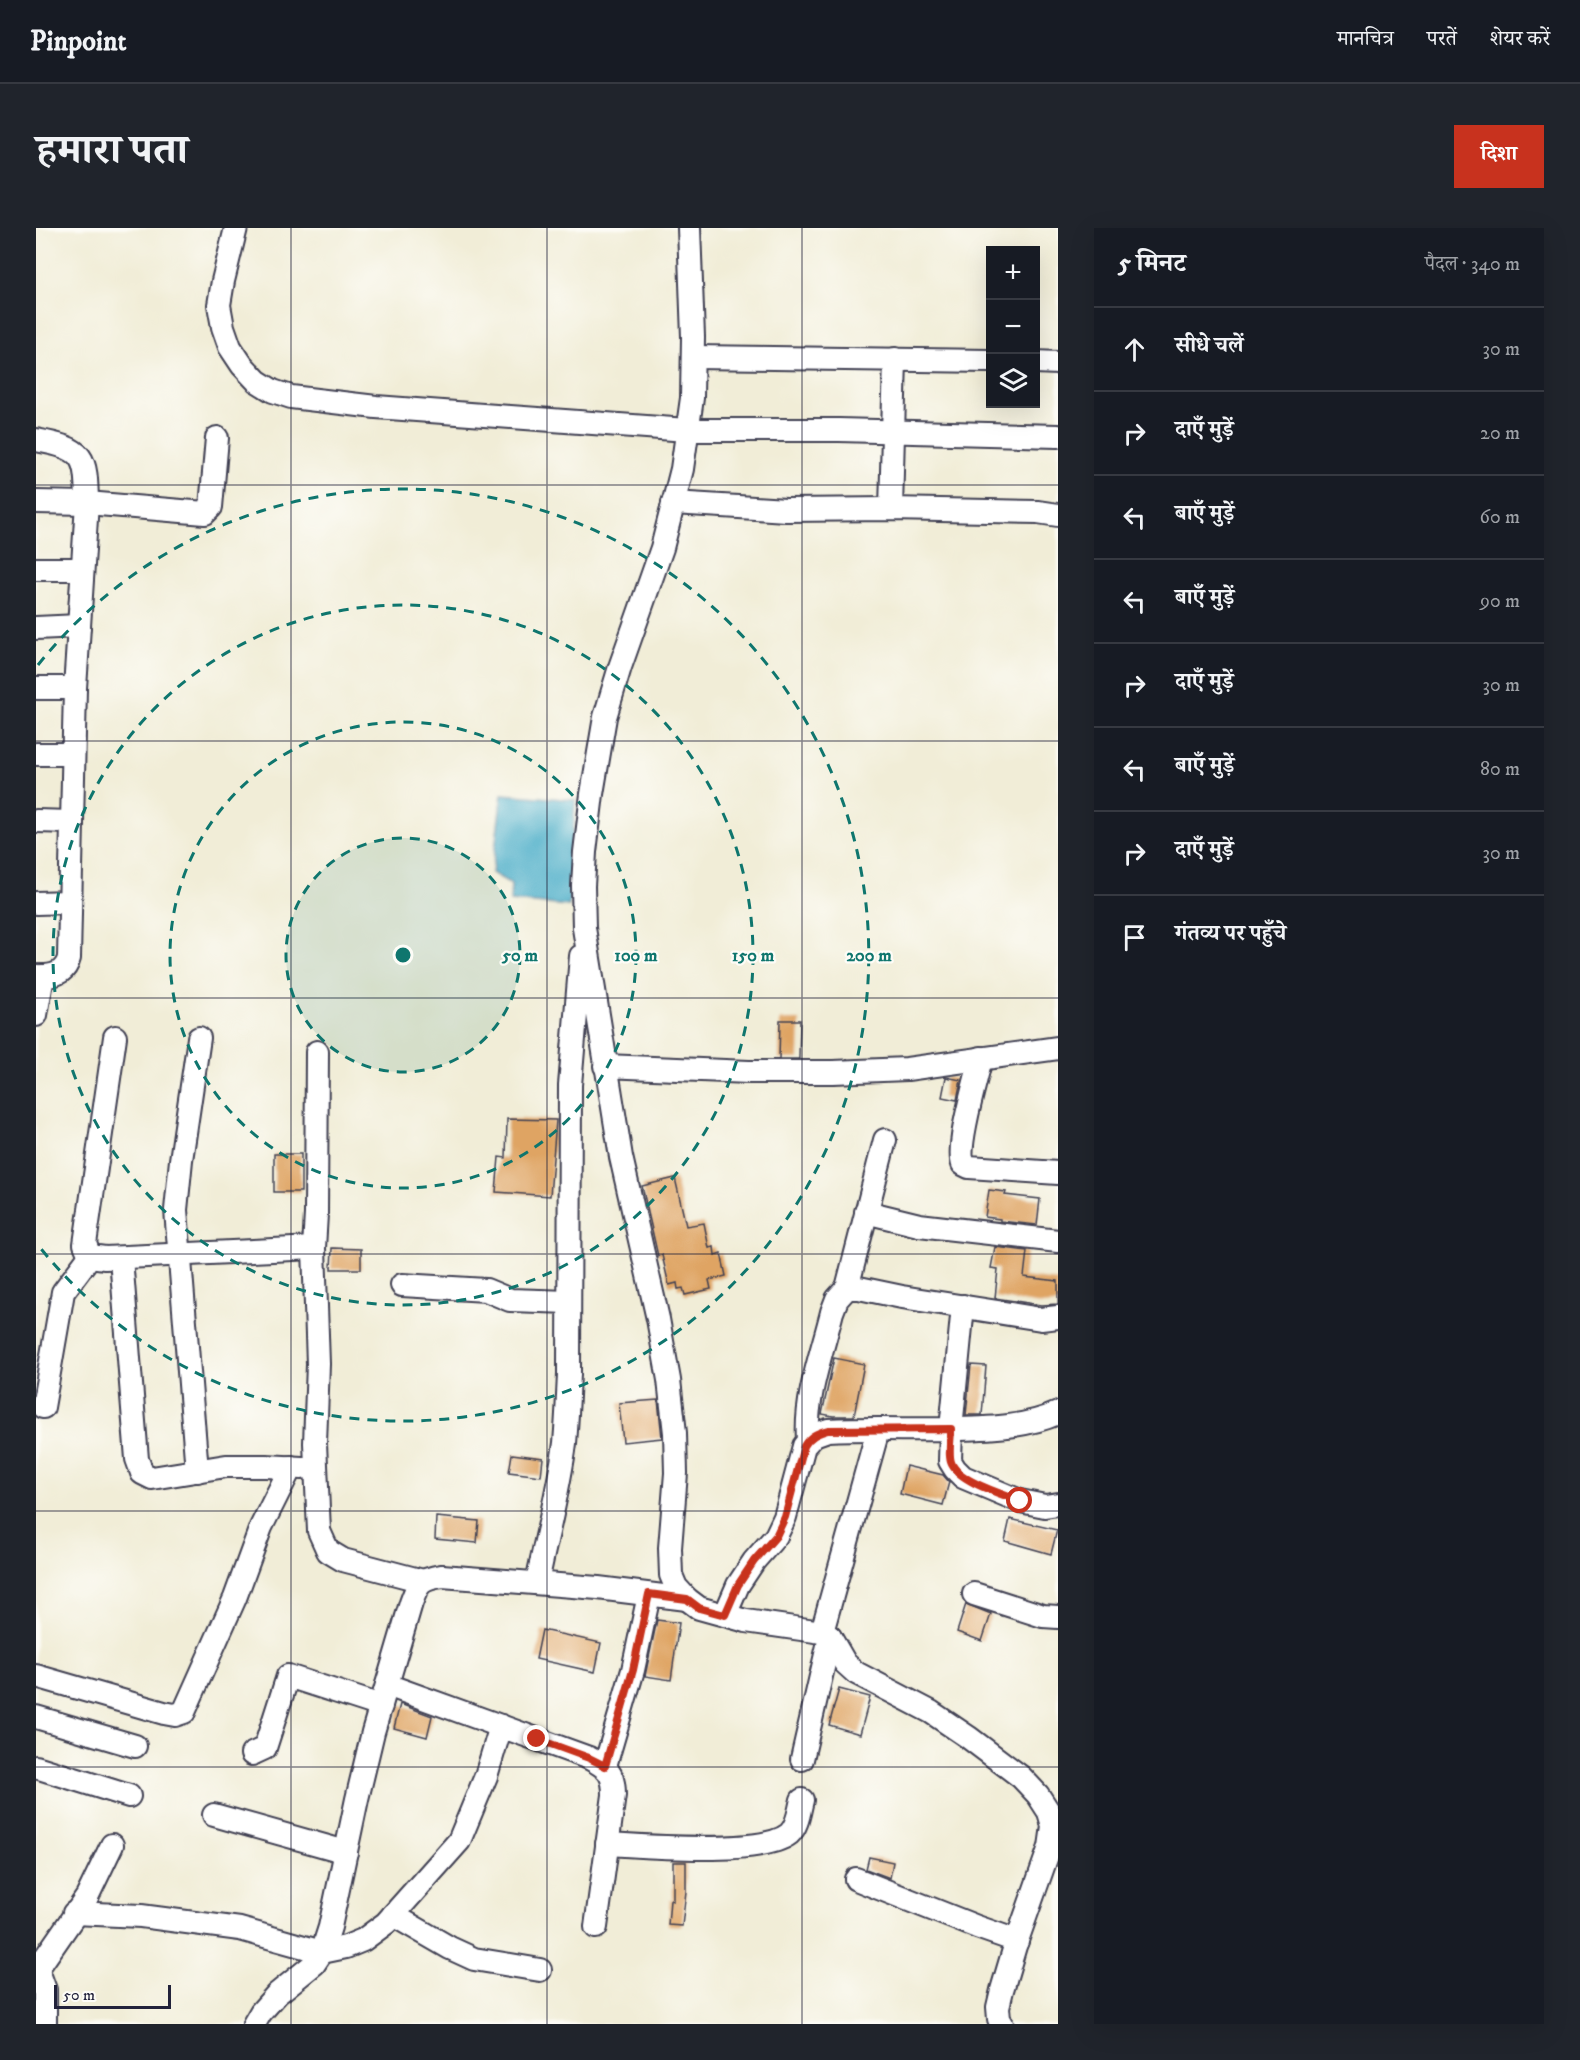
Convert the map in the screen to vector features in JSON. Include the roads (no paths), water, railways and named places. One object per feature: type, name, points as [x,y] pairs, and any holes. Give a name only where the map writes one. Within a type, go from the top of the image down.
[{"type":"street","points":[[236,228],[219,305],[223,327],[230,347],[242,365],[257,381],[273,391],[311,400],[376,407],[687,430],[1058,436]]},
{"type":"street","points":[[537,1583],[565,1444],[569,1374],[570,1085],[584,928],[585,852],[605,717],[662,548],[682,469],[692,398],[689,228]]},
{"type":"street","points":[[693,357],[986,361]]},
{"type":"street","points":[[891,509],[895,359]]},
{"type":"street","points":[[1040,362],[1058,363]]},
{"type":"street","points":[[36,502],[87,503],[205,513],[211,507],[217,438]]},
{"type":"street","points":[[36,440],[63,445],[73,450],[82,461],[86,474],[87,503],[75,688],[69,958],[68,965],[63,972],[39,976],[36,1015]]},
{"type":"street","points":[[674,503],[786,510],[891,509],[1038,512],[1058,516]]},
{"type":"street","points":[[36,569],[82,569]]},
{"type":"street","points":[[36,628],[79,626]]},
{"type":"street","points":[[36,688],[75,688]]},
{"type":"street","points":[[36,754],[74,754]]},
{"type":"street","points":[[36,821],[72,822]]},
{"type":"street","points":[[36,903],[70,902]]},
{"type":"street","points":[[584,928],[621,1157],[658,1319],[669,1380],[675,1433],[676,1473],[670,1548],[671,1575],[676,1587],[699,1608],[746,1621],[826,1635],[845,1663],[856,1673],[931,1712],[1021,1777],[1038,1795],[1056,1826],[1017,1941],[998,2007],[1002,2024]]},
{"type":"street","points":[[115,1037],[86,1237],[86,1250],[90,1256],[121,1258],[314,1248]]},
{"type":"street","points":[[197,1471],[176,1228],[177,1194],[198,1038]]},
{"type":"street","points":[[605,1066],[749,1072],[833,1072],[907,1069],[1058,1048]]},
{"type":"street","points":[[317,1052],[314,1248],[318,1364],[316,1469],[318,1531],[328,1551],[343,1560],[423,1581],[442,1576],[537,1583],[687,1599]]},
{"type":"street","points":[[981,1058],[962,1143],[963,1164],[969,1167],[1058,1173]]},
{"type":"street","points":[[725,1615],[738,1585],[754,1561],[776,1536],[785,1517],[804,1446],[808,1439],[807,1421],[810,1400],[832,1312],[837,1299],[847,1288],[885,1140]]},
{"type":"street","points":[[866,1212],[919,1225],[1058,1241]]},
{"type":"street","points":[[43,1407],[63,1292],[90,1256]]},
{"type":"street","points":[[121,1258],[139,1468],[146,1476],[152,1478],[248,1465],[316,1469]]},
{"type":"street","points":[[402,1285],[486,1290],[510,1300],[569,1302]]},
{"type":"street","points":[[847,1288],[859,1288],[1041,1319],[1058,1317]]},
{"type":"street","points":[[963,1306],[950,1461],[963,1478],[1020,1501],[1045,1506],[1058,1504]]},
{"type":"street","points":[[808,1439],[828,1430],[987,1428],[1028,1422],[1058,1413]]},
{"type":"street","points":[[802,1759],[826,1635],[878,1430]]},
{"type":"street","points":[[36,1676],[164,1713],[175,1715],[184,1712],[235,1598],[261,1527],[291,1467]]},
{"type":"street","points":[[254,2024],[277,1994],[314,1964],[322,1952],[330,1927],[357,1799],[381,1706],[411,1603],[417,1587],[423,1581]]},
{"type":"street","points":[[605,1766],[633,1670],[649,1594]]},
{"type":"street","points":[[974,1594],[1043,1616],[1058,1617]]},
{"type":"street","points":[[252,1754],[264,1748],[288,1676],[381,1706]]},
{"type":"street","points":[[387,1685],[501,1725],[605,1766],[614,1784],[614,1795],[596,1927]]},
{"type":"street","points":[[36,1717],[135,1746]]},
{"type":"street","points":[[74,1914],[141,1917],[240,1929],[322,1952],[346,1947],[363,1940],[393,1916],[459,1841],[486,1776],[501,1725]]},
{"type":"street","points":[[36,1767],[129,1796]]},
{"type":"street","points":[[607,1844],[697,1847],[751,1846],[769,1843],[789,1834],[795,1825],[802,1800]]},
{"type":"street","points":[[214,1815],[346,1852]]},
{"type":"street","points":[[45,2024],[45,1990],[37,1966],[87,1897],[112,1845]]},
{"type":"street","points":[[856,1879],[1017,1941]]},
{"type":"street","points":[[393,1916],[435,1941],[474,1959],[540,1970]]},
{"type":"water","points":[[502,794],[575,800],[569,906],[510,901],[511,884],[492,873]]}]
